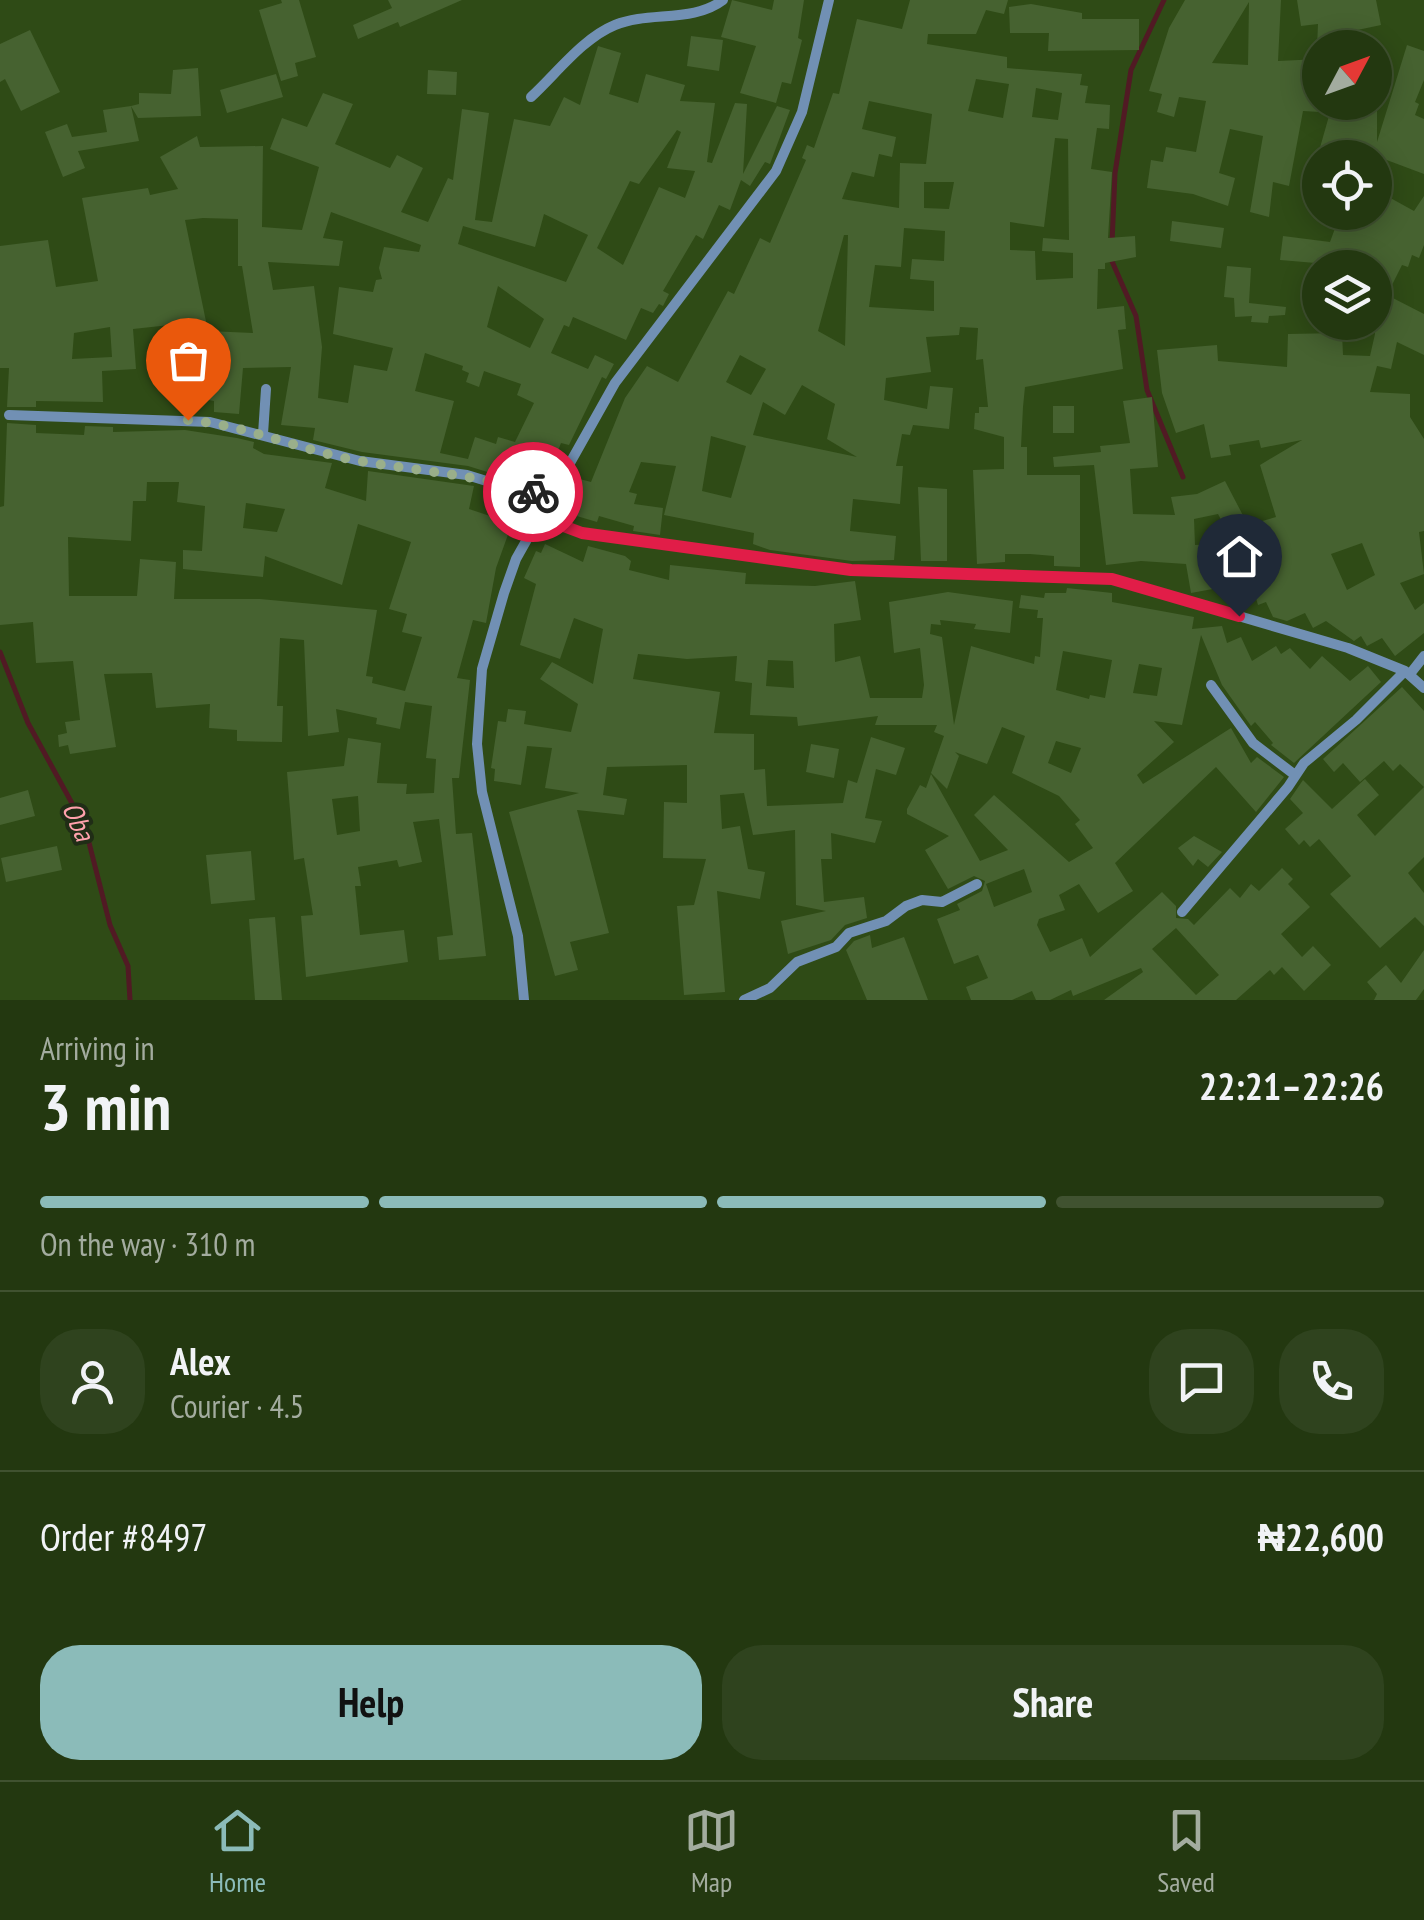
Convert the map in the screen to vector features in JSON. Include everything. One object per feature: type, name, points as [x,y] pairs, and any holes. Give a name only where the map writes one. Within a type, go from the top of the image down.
[{"type":"street","points":[[531,97],[594,36],[619,23],[696,12],[723,0]]},
{"type":"street","points":[[532,1000],[524,1000],[518,936],[482,792],[476,744],[482,669],[504,593],[516,560],[616,383],[776,171],[802,112],[830,0]]},
{"type":"street","points":[[263,434],[266,389]]},
{"type":"street","points":[[10,415],[166,417],[263,434],[360,461],[467,475],[552,501]]},
{"type":"street","points":[[542,518],[582,533],[851,570],[1112,579],[1348,648],[1407,672],[1424,688]]},
{"type":"street","points":[[1182,912],[1295,775],[1424,656]]},
{"type":"street","points":[[1212,685],[1253,743],[1295,775]]},
{"type":"street","points":[[744,1000],[770,988],[798,962],[836,947],[848,933],[886,920],[906,906],[922,900],[942,902],[978,884]]},
{"type":"building","points":[[281,0],[299,0],[316,57],[295,63],[298,76],[281,81],[259,10],[282,3]]},
{"type":"building","points":[[388,0],[462,0],[400,27],[398,22],[358,39],[353,25],[392,8]]},
{"type":"building","points":[[732,0],[772,10],[774,0],[804,0],[798,38],[802,40],[791,84],[782,82],[776,103],[740,93],[756,46],[721,37]]},
{"type":"building","points":[[910,0],[1008,0],[1004,14],[986,10],[976,34],[928,34],[927,44],[1007,57],[1007,68],[1082,74],[1080,85],[1088,86],[1085,103],[1110,105],[1109,129],[1097,128],[1091,169],[1112,172],[1108,238],[1135,236],[1136,257],[1105,263],[1105,269],[1098,269],[1097,309],[1124,306],[1126,329],[1118,330],[1123,369],[1025,387],[1023,407],[1021,447],[1027,447],[1027,475],[1080,475],[1080,567],[1054,566],[1054,556],[1030,554],[1005,554],[1005,562],[977,564],[973,470],[1004,469],[1004,437],[974,429],[975,413],[979,413],[979,407],[988,407],[983,359],[976,360],[978,328],[960,327],[959,335],[926,337],[931,372],[886,378],[884,400],[927,409],[930,386],[953,388],[949,429],[913,425],[910,435],[902,434],[896,466],[903,466],[900,504],[853,499],[850,531],[896,536],[894,560],[852,561],[770,550],[753,544],[754,533],[664,515],[676,466],[641,462],[629,492],[637,494],[634,504],[663,508],[660,535],[633,531],[634,526],[599,516],[597,522],[570,514],[573,500],[561,497],[572,477],[591,482],[625,398],[647,366],[678,382],[728,291],[734,294],[760,238],[770,243],[806,160],[802,158],[807,145],[814,148],[833,93],[839,94],[857,19],[902,29]],"holes":[[[976,79],[1009,84],[1003,118],[968,111]],[[1036,88],[1062,93],[1058,120],[1032,117]],[[869,101],[932,114],[926,164],[900,163],[899,208],[842,199],[852,172],[874,177],[879,154],[892,157],[896,137],[862,129]],[[1055,138],[1068,139],[1069,240],[1043,238],[1042,251],[1073,253],[1073,278],[1036,280],[1035,251],[1010,250],[1010,222],[1044,227]],[[924,182],[954,182],[949,209],[924,208]],[[904,228],[945,231],[944,261],[912,259],[910,279],[934,281],[934,311],[869,307],[875,265],[901,267]],[[844,235],[848,235],[845,346],[818,331]],[[740,355],[766,369],[751,395],[726,382]],[[802,385],[835,404],[827,439],[857,457],[753,435],[763,402],[785,415]],[[711,436],[746,446],[731,498],[702,491]]]},
{"type":"building","points":[[1185,0],[1281,0],[1278,61],[1302,60],[1302,116],[1289,186],[1273,182],[1269,217],[1250,212],[1263,136],[1230,129],[1219,173],[1235,178],[1228,206],[1193,194],[1147,188],[1151,160],[1163,162],[1166,147],[1196,152],[1206,101],[1179,97],[1174,117],[1157,112],[1162,94],[1149,91],[1169,28]],"holes":[[[1249,2],[1248,65],[1212,63]]]},
{"type":"building","points":[[1297,0],[1376,0],[1381,25],[1357,30],[1318,30],[1318,24],[1301,26]]},
{"type":"building","points":[[1031,4],[1082,13],[1082,19],[1139,19],[1139,50],[1048,51],[1049,33],[1010,33],[1009,7]]},
{"type":"building","points":[[30,30],[60,92],[21,111],[5,79],[0,82],[0,44]]},
{"type":"building","points":[[691,36],[723,40],[719,71],[687,66]]},
{"type":"building","points":[[1407,45],[1424,51],[1424,80],[1415,102],[1419,104],[1415,115],[1424,119],[1424,174],[1392,162],[1392,140],[1378,140],[1384,120],[1392,120],[1392,94]]},
{"type":"building","points":[[598,46],[621,53],[609,94],[638,103],[646,74],[685,85],[680,101],[715,103],[707,162],[712,163],[735,103],[747,104],[743,174],[777,106],[790,110],[770,164],[765,162],[750,186],[741,180],[730,210],[719,205],[703,239],[696,235],[663,291],[669,294],[663,306],[659,304],[653,313],[641,308],[626,340],[573,317],[569,327],[564,325],[551,353],[588,369],[595,355],[614,364],[606,379],[602,377],[569,445],[561,443],[552,466],[557,468],[545,490],[468,466],[362,452],[313,440],[315,428],[281,425],[291,367],[243,368],[239,414],[214,412],[214,401],[192,397],[194,382],[183,381],[179,324],[133,329],[136,369],[102,371],[103,402],[36,401],[36,407],[7,407],[9,368],[0,368],[0,246],[48,240],[56,287],[98,281],[82,198],[148,188],[150,195],[178,189],[160,157],[197,136],[200,147],[263,146],[262,227],[302,230],[319,167],[270,149],[282,118],[307,127],[323,93],[353,104],[335,144],[390,168],[397,155],[423,168],[401,212],[428,222],[448,178],[453,180],[462,109],[489,113],[475,220],[492,222],[514,119],[550,126],[564,97],[580,105]],"holes":[[[677,130],[681,132],[667,168],[695,171],[685,198],[659,187],[623,265],[597,248],[630,181],[639,184]],[[331,212],[421,245],[419,252],[384,247],[379,268],[382,279],[376,280],[373,292],[339,287],[333,334],[393,348],[387,371],[354,365],[348,403],[318,398],[322,347],[314,286],[273,290],[268,262],[339,266],[343,241],[323,238]],[[544,214],[588,235],[566,282],[458,244],[463,226],[535,247]],[[238,219],[238,266],[242,266],[253,333],[208,331],[185,220]],[[498,286],[544,319],[530,348],[487,327]],[[110,327],[112,357],[72,359],[74,333]],[[425,353],[463,366],[462,370],[469,373],[466,382],[479,387],[484,371],[521,384],[517,395],[534,403],[515,442],[498,437],[496,444],[475,437],[468,459],[440,453],[454,401],[415,391]]]},
{"type":"building","points":[[198,68],[201,116],[138,118],[131,106],[139,104],[139,93],[171,94],[173,70]]},
{"type":"building","points":[[428,70],[457,72],[456,95],[427,94]]},
{"type":"building","points":[[276,74],[283,97],[227,113],[220,90]]},
{"type":"building","points":[[131,106],[139,141],[78,151],[85,168],[63,177],[45,132],[67,124],[72,137],[107,132],[103,110]]},
{"type":"building","points":[[1328,120],[1377,120],[1377,140],[1322,140]]},
{"type":"building","points":[[1424,196],[1424,245],[1419,258],[1412,255],[1408,267],[1402,265],[1392,285],[1392,250],[1302,250],[1302,262],[1280,260],[1283,236],[1330,242],[1334,230],[1392,230],[1392,199],[1414,211]]},
{"type":"building","points":[[1172,221],[1224,228],[1221,248],[1170,241]]},
{"type":"building","points":[[1227,266],[1251,268],[1249,303],[1286,307],[1285,315],[1269,316],[1268,323],[1251,322],[1252,316],[1235,317],[1234,298],[1224,297]]},
{"type":"building","points":[[1392,298],[1424,314],[1424,355],[1397,342],[1391,369],[1377,366],[1370,392],[1410,394],[1410,417],[1424,439],[1424,531],[1419,532],[1424,574],[1400,583],[1415,610],[1424,603],[1424,633],[1395,656],[1382,638],[1367,646],[1361,636],[1354,641],[1326,621],[1313,628],[1305,613],[1287,621],[1273,617],[1266,602],[1258,605],[1251,582],[1191,593],[1186,564],[1141,561],[1106,565],[1094,465],[1054,467],[1053,457],[1101,452],[1100,446],[1130,443],[1123,401],[1152,397],[1158,467],[1130,469],[1133,514],[1175,515],[1171,497],[1197,494],[1225,481],[1248,525],[1276,517],[1260,465],[1302,440],[1261,448],[1259,440],[1229,445],[1231,455],[1211,458],[1204,424],[1176,433],[1162,393],[1157,350],[1217,345],[1218,361],[1287,367],[1288,334],[1302,334],[1302,340],[1342,340],[1343,355],[1370,356],[1374,340],[1392,340]],"holes":[[[1218,514],[1233,543],[1195,545],[1194,519]],[[1362,543],[1375,575],[1347,590],[1331,554]]]},
{"type":"building","points":[[1053,406],[1074,406],[1074,433],[1053,433]]},
{"type":"building","points":[[7,423],[36,425],[36,433],[84,435],[85,426],[113,427],[113,432],[185,430],[237,438],[254,442],[253,448],[264,454],[332,463],[325,488],[366,501],[368,471],[474,486],[469,509],[493,517],[499,494],[536,505],[527,521],[514,518],[496,568],[486,623],[473,620],[457,678],[470,680],[459,778],[452,778],[456,834],[472,833],[486,956],[439,960],[437,937],[453,935],[439,819],[413,822],[422,862],[399,867],[397,860],[358,867],[361,886],[355,886],[360,935],[404,930],[408,962],[306,977],[301,916],[313,915],[304,858],[294,860],[287,772],[344,766],[348,738],[381,743],[377,783],[407,784],[406,794],[434,793],[436,759],[426,758],[432,706],[405,702],[400,729],[376,724],[377,718],[336,709],[339,732],[308,736],[304,640],[280,638],[277,706],[283,706],[282,742],[237,741],[237,730],[209,728],[210,704],[156,708],[152,673],[104,674],[116,747],[70,754],[68,745],[59,747],[58,735],[67,733],[65,722],[80,720],[73,661],[36,663],[33,622],[0,625],[0,507],[4,506]],"holes":[[[147,482],[179,482],[177,502],[205,506],[202,551],[183,550],[183,569],[263,577],[265,556],[342,585],[358,524],[411,542],[389,609],[407,614],[402,632],[422,637],[405,691],[372,683],[373,677],[366,676],[377,610],[260,599],[174,599],[176,562],[140,559],[137,596],[69,596],[68,537],[131,541],[133,501],[146,501]],[[246,503],[285,509],[277,532],[243,528]],[[358,796],[360,831],[337,835],[332,799]]]},
{"type":"building","points":[[918,487],[947,489],[947,561],[921,561]]},
{"type":"building","points":[[545,544],[583,562],[588,546],[625,556],[631,561],[629,570],[669,580],[670,565],[746,573],[745,584],[815,586],[855,581],[861,620],[834,624],[835,662],[860,656],[870,698],[922,698],[920,648],[894,653],[889,602],[948,592],[1013,601],[1010,633],[974,629],[976,624],[940,620],[941,625],[931,624],[930,634],[942,637],[954,725],[971,646],[1034,664],[1035,656],[1040,657],[1043,618],[1037,618],[1038,610],[1019,608],[1021,595],[1044,598],[1045,593],[1066,593],[1067,588],[1112,593],[1112,602],[1194,617],[1192,629],[1222,626],[1227,643],[1241,637],[1252,661],[1276,646],[1281,654],[1290,648],[1310,669],[1322,656],[1350,681],[1368,666],[1381,682],[1294,763],[1271,745],[1255,722],[1251,726],[1222,685],[1201,635],[1182,725],[1154,721],[1174,742],[1137,775],[1143,784],[1231,728],[1251,763],[1257,757],[1284,777],[1256,812],[1216,767],[1115,863],[1133,891],[1098,913],[1079,884],[1059,895],[1065,910],[1039,919],[1037,925],[1050,952],[1082,938],[1090,957],[1162,892],[1176,906],[1176,918],[1188,919],[1194,925],[1230,888],[1240,898],[1251,884],[1259,891],[1282,868],[1293,879],[1288,884],[1310,907],[1281,934],[1302,957],[1313,946],[1331,965],[1304,991],[1282,967],[1274,975],[1270,970],[1236,1000],[1104,1000],[1143,972],[1141,968],[1073,996],[1071,990],[1050,1000],[1036,1000],[1032,991],[1012,1000],[971,1000],[966,987],[988,978],[978,955],[954,964],[937,919],[960,910],[957,904],[982,891],[985,881],[974,876],[948,889],[925,850],[949,836],[907,814],[907,809],[920,785],[926,788],[931,774],[980,861],[1008,850],[974,815],[994,795],[1069,862],[1093,848],[1075,824],[1080,820],[1059,796],[1012,773],[1025,736],[1002,727],[987,764],[955,752],[959,756],[947,789],[931,773],[944,736],[934,732],[937,725],[875,725],[878,716],[798,726],[797,717],[750,715],[752,683],[735,681],[737,656],[687,659],[638,654],[633,679],[720,692],[714,733],[754,734],[754,770],[765,769],[767,806],[843,803],[848,780],[857,783],[871,737],[905,748],[896,775],[876,769],[865,818],[882,821],[875,843],[831,833],[832,859],[821,859],[824,902],[864,897],[867,918],[845,925],[831,940],[788,954],[781,921],[826,911],[796,905],[795,830],[753,835],[744,793],[720,795],[722,829],[740,826],[748,869],[765,872],[760,899],[717,891],[725,992],[684,995],[677,906],[694,905],[706,859],[663,858],[664,802],[687,803],[687,765],[607,767],[603,795],[627,799],[624,815],[577,810],[609,933],[570,942],[578,970],[555,976],[509,812],[579,793],[545,788],[552,748],[527,746],[521,785],[494,781],[495,769],[491,768],[498,721],[506,722],[508,709],[526,711],[524,724],[571,732],[578,704],[540,679],[552,662],[593,684],[603,629],[574,618],[560,659],[520,645],[536,584],[524,578],[536,551],[541,553]],"holes":[[[1063,651],[1112,660],[1105,698],[1090,695],[1089,699],[1056,690]],[[768,660],[793,661],[794,688],[766,686]],[[1139,664],[1162,668],[1157,696],[1133,693]],[[1056,741],[1081,748],[1071,773],[1048,763]],[[1024,869],[1032,892],[994,907],[986,884]],[[1176,928],[1219,975],[1196,995],[1152,949]]]},
{"type":"building","points":[[1402,687],[1424,711],[1424,787],[1400,764],[1393,771],[1384,761],[1360,782],[1343,763],[1334,772],[1323,759]]},
{"type":"building","points":[[811,744],[839,749],[834,778],[806,772]]},
{"type":"building","points":[[1365,779],[1379,795],[1357,815],[1375,836],[1424,787],[1424,857],[1408,873],[1424,893],[1424,926],[1415,917],[1380,948],[1330,894],[1351,876],[1319,839],[1310,847],[1304,840],[1299,845],[1285,829],[1303,813],[1290,799],[1303,780],[1332,809]]},
{"type":"building","points":[[28,790],[35,816],[0,825],[0,798]]},
{"type":"building","points":[[1194,836],[1222,852],[1208,867],[1198,859],[1193,866],[1178,848]]},
{"type":"building","points":[[57,846],[62,870],[6,882],[1,858]]},
{"type":"building","points":[[251,851],[255,900],[211,904],[206,855]]},
{"type":"building","points":[[275,917],[282,1000],[255,1000],[249,919]]},
{"type":"building","points":[[870,935],[872,948],[904,937],[928,1000],[867,1000],[846,950],[854,941]]},
{"type":"building","points":[[1424,950],[1424,989],[1416,1000],[1374,1000],[1377,994],[1367,982],[1386,965],[1401,983]]},
{"type":"waterway","points":[[1112,243],[1115,173],[1131,70],[1164,0]]},
{"type":"waterway","points":[[1111,259],[1136,316],[1147,390],[1183,477]]},
{"type":"waterway","name":"Oba","points":[[0,652],[28,723],[85,827],[110,925],[128,966],[130,1000]]},
{"type":"way so far","points":[[188,420],[256,432],[330,454],[402,469],[467,475],[533,492]]},
{"type":"route","points":[[533,492],[552,501],[542,518],[582,533],[851,570],[1112,579],[1239,616]]}]
